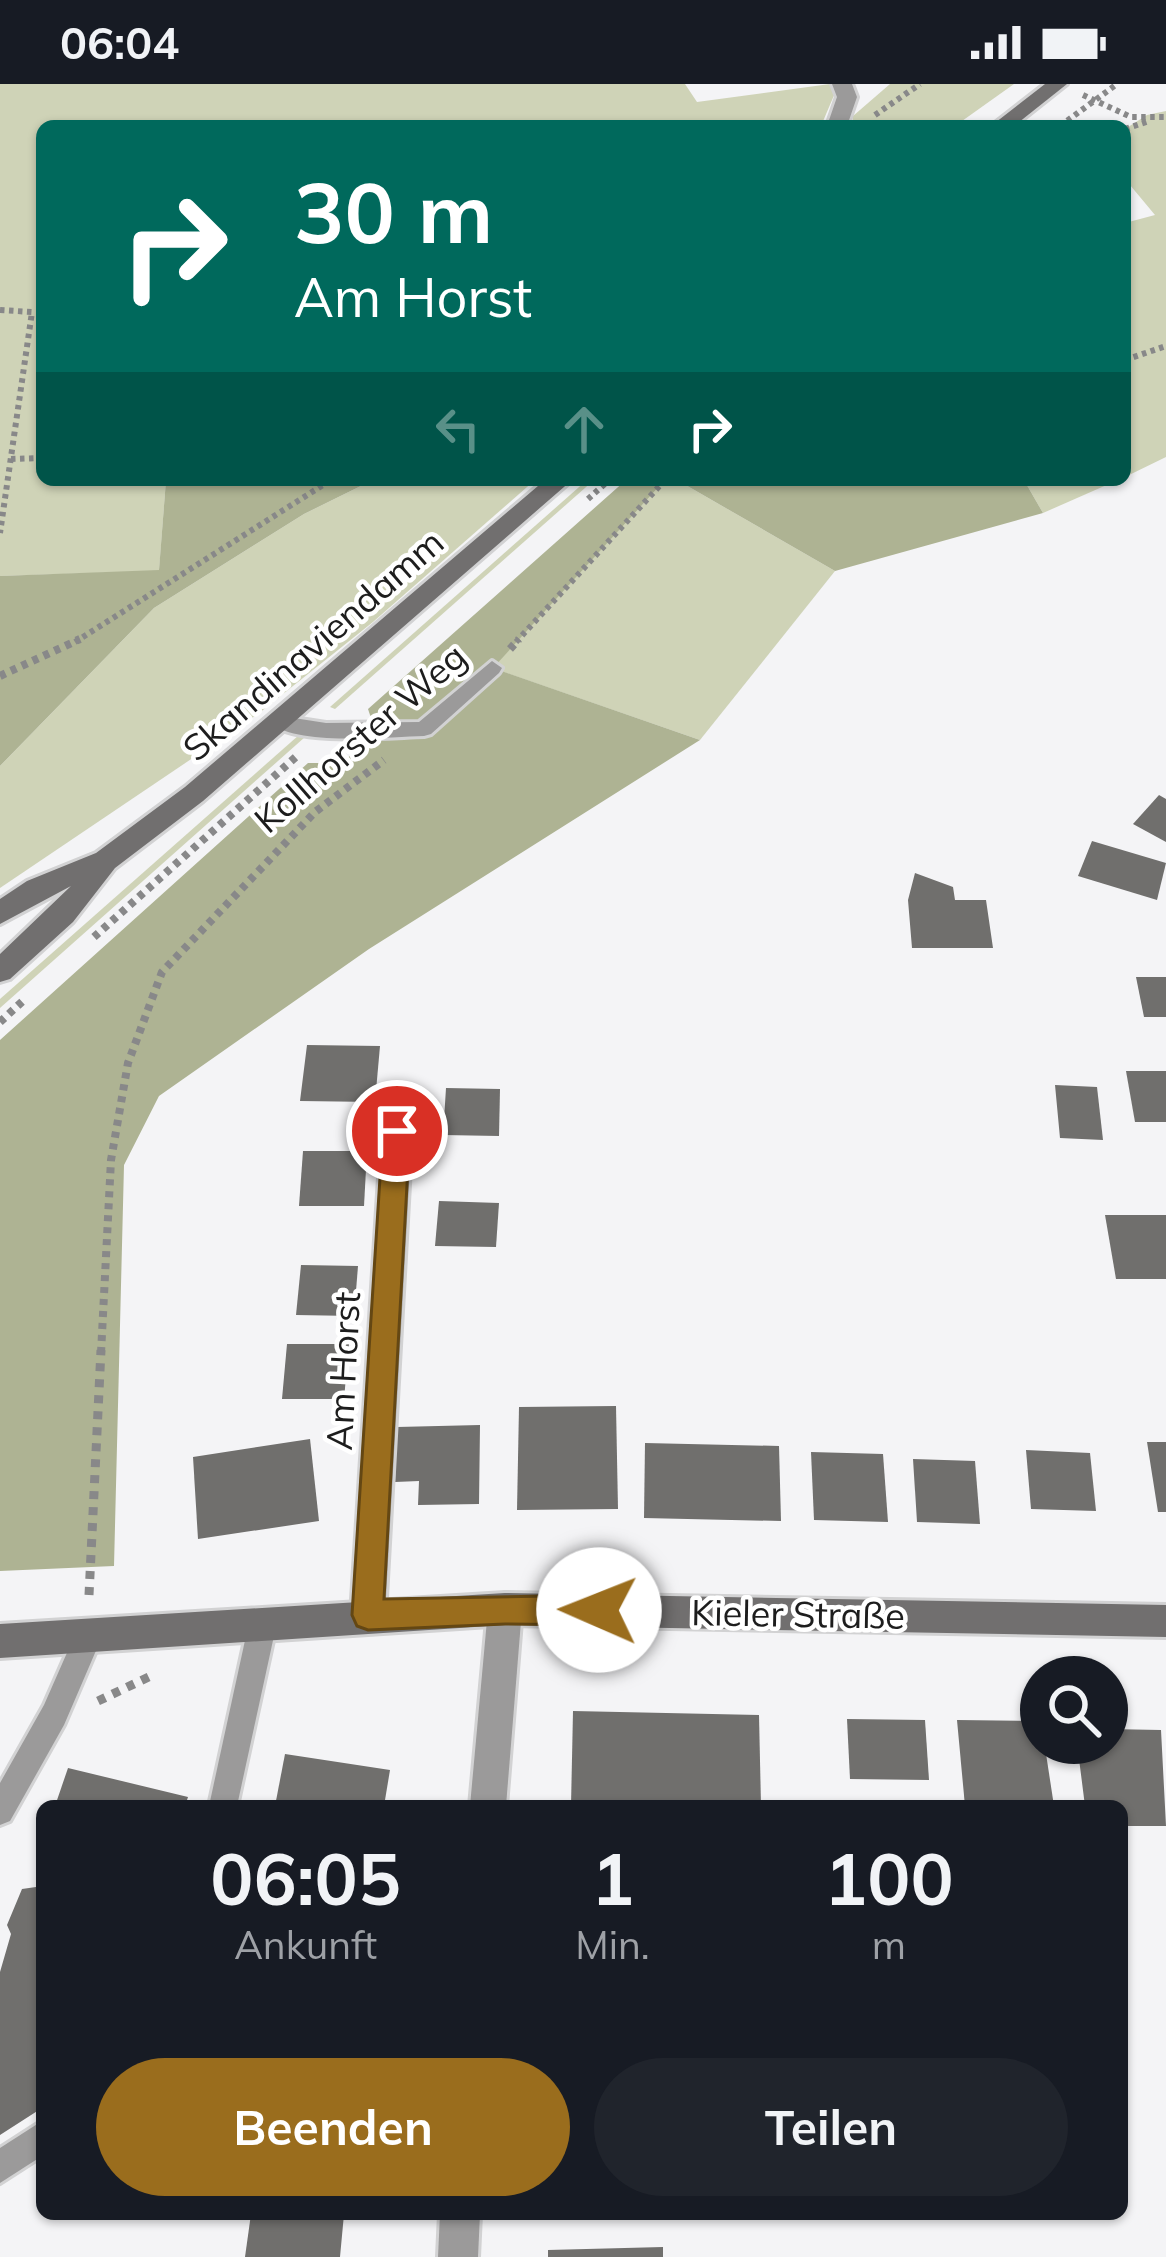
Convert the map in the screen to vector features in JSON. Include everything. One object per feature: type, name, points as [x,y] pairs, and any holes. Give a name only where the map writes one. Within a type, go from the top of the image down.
[{"type":"main road","points":[[1009,120],[1057,84]]},
{"type":"main road","name":"Skandinaviendamm","points":[[0,971],[63,915],[106,860],[281,723],[553,486]]},
{"type":"main road","name":"Skandinaviendamm","points":[[0,914],[37,888],[106,860]]},
{"type":"main road","name":"Kieler Straße","points":[[0,1641],[505,1609],[1166,1621]]},
{"type":"street","points":[[839,120],[847,98],[842,84]]},
{"type":"street","name":"Am Horst","points":[[368,1615],[397,1131]]},
{"type":"street","points":[[489,1800],[505,1609]]},
{"type":"street","points":[[458,2257],[460,2220]]},
{"type":"lane","name":"Kollhorster Weg","points":[[424,729],[493,668]]},
{"type":"lane","points":[[281,723],[326,730],[424,729]]},
{"type":"lane","points":[[224,1800],[262,1622]]},
{"type":"lane","points":[[0,1811],[54,1715],[87,1639]]},
{"type":"lane","points":[[0,2167],[36,2141]]},
{"type":"path","points":[[867,120],[920,84]]},
{"type":"path","points":[[1068,120],[1117,84]]},
{"type":"path","points":[[1094,101],[1151,120]]},
{"type":"path","points":[[1131,127],[1166,117]]},
{"type":"path","points":[[0,310],[32,312],[0,533]]},
{"type":"path","points":[[1131,358],[1166,346]]},
{"type":"path","points":[[11,459],[36,458]]},
{"type":"path","points":[[0,676],[74,643],[322,486]]},
{"type":"path","name":"Kollhorster Weg","points":[[493,668],[660,486]]},
{"type":"path","name":"Kollhorster Weg","points":[[87,1639],[112,1160],[128,1063],[162,971],[315,812],[424,729]]},
{"type":"path","points":[[54,1715],[99,1701],[160,1671]]},
{"type":"green space","points":[[0,84],[685,84],[697,102],[830,84],[835,93],[824,120],[36,120],[36,486],[166,486],[159,571],[0,576]]},
{"type":"green space","points":[[890,84],[1014,84],[963,120],[853,120]]},
{"type":"green space","points":[[1166,111],[1166,457],[1131,474],[1131,221],[1155,215],[1131,186],[1131,125]]},
{"type":"green space","points":[[166,486],[361,486],[304,514],[154,608],[0,766],[0,576],[159,570]]},
{"type":"green space","points":[[361,486],[528,486],[373,622],[258,714],[0,888],[0,766],[154,608],[304,514]]},
{"type":"green space","points":[[580,486],[587,486],[335,709],[330,707]]},
{"type":"green space","points":[[619,486],[660,486],[493,668],[700,740],[369,949],[159,1096],[124,1165],[114,1566],[0,1571],[0,1040],[308,763],[342,763],[376,733],[368,709]]},
{"type":"green space","points":[[659,486],[687,486],[835,571],[700,740],[492,668]]},
{"type":"green space","points":[[687,486],[1027,486],[1043,513],[835,571]]},
{"type":"green space","points":[[1027,486],[1104,486],[1043,513]]},
{"type":"green space","points":[[299,735],[305,737],[0,1008],[0,999]]},
{"type":"building","points":[[1159,795],[1166,799],[1166,842],[1133,824]]},
{"type":"building","points":[[1092,841],[1166,863],[1157,900],[1078,876]]},
{"type":"building","points":[[915,873],[953,887],[955,900],[986,900],[993,948],[912,948],[908,900]]},
{"type":"building","points":[[1136,977],[1166,977],[1166,1017],[1144,1017]]},
{"type":"building","points":[[307,1045],[380,1046],[375,1102],[300,1101]]},
{"type":"building","points":[[1126,1071],[1166,1071],[1166,1122],[1135,1122]]},
{"type":"building","points":[[1055,1085],[1097,1087],[1103,1140],[1060,1138]]},
{"type":"building","points":[[446,1088],[500,1089],[499,1136],[443,1135]]},
{"type":"building","points":[[303,1151],[367,1151],[364,1206],[299,1206]]},
{"type":"building","points":[[439,1201],[499,1203],[496,1247],[435,1246]]},
{"type":"building","points":[[1105,1215],[1166,1215],[1166,1279],[1116,1279]]},
{"type":"building","points":[[301,1265],[358,1266],[354,1316],[296,1315]]},
{"type":"building","points":[[287,1344],[349,1344],[344,1399],[282,1399]]},
{"type":"building","points":[[616,1406],[618,1509],[517,1510],[519,1407]]},
{"type":"building","points":[[480,1425],[479,1504],[418,1505],[419,1481],[395,1482],[397,1427]]},
{"type":"building","points":[[310,1439],[319,1521],[198,1539],[193,1457]]},
{"type":"building","points":[[1147,1442],[1166,1442],[1166,1512],[1158,1512]]},
{"type":"building","points":[[645,1443],[779,1446],[781,1521],[644,1518]]},
{"type":"building","points":[[1026,1450],[1090,1453],[1096,1511],[1031,1509]]},
{"type":"building","points":[[811,1452],[883,1454],[888,1522],[814,1520]]},
{"type":"building","points":[[913,1459],[975,1461],[980,1524],[917,1522]]},
{"type":"building","points":[[573,1711],[759,1715],[761,1800],[571,1800]]},
{"type":"building","points":[[847,1719],[925,1720],[929,1780],[850,1779]]},
{"type":"building","points":[[957,1720],[1020,1721],[1020,1764],[1048,1764],[1053,1800],[964,1800]]},
{"type":"building","points":[[1128,1729],[1161,1730],[1166,1826],[1128,1826],[1128,1800],[1084,1800],[1080,1764],[1128,1764]]},
{"type":"building","points":[[285,1754],[390,1770],[385,1800],[276,1800]]},
{"type":"building","points":[[68,1768],[188,1797],[187,1800],[57,1800]]},
{"type":"building","points":[[36,1887],[36,2112],[0,2135],[0,1972],[11,1934],[7,1925],[22,1889]]},
{"type":"building","points":[[250,2220],[343,2220],[340,2257],[245,2257]]},
{"type":"building","points":[[663,2247],[663,2257],[548,2257],[548,2250]]},
{"type":"route","points":[[397,1131],[368,1615],[599,1610]]}]
